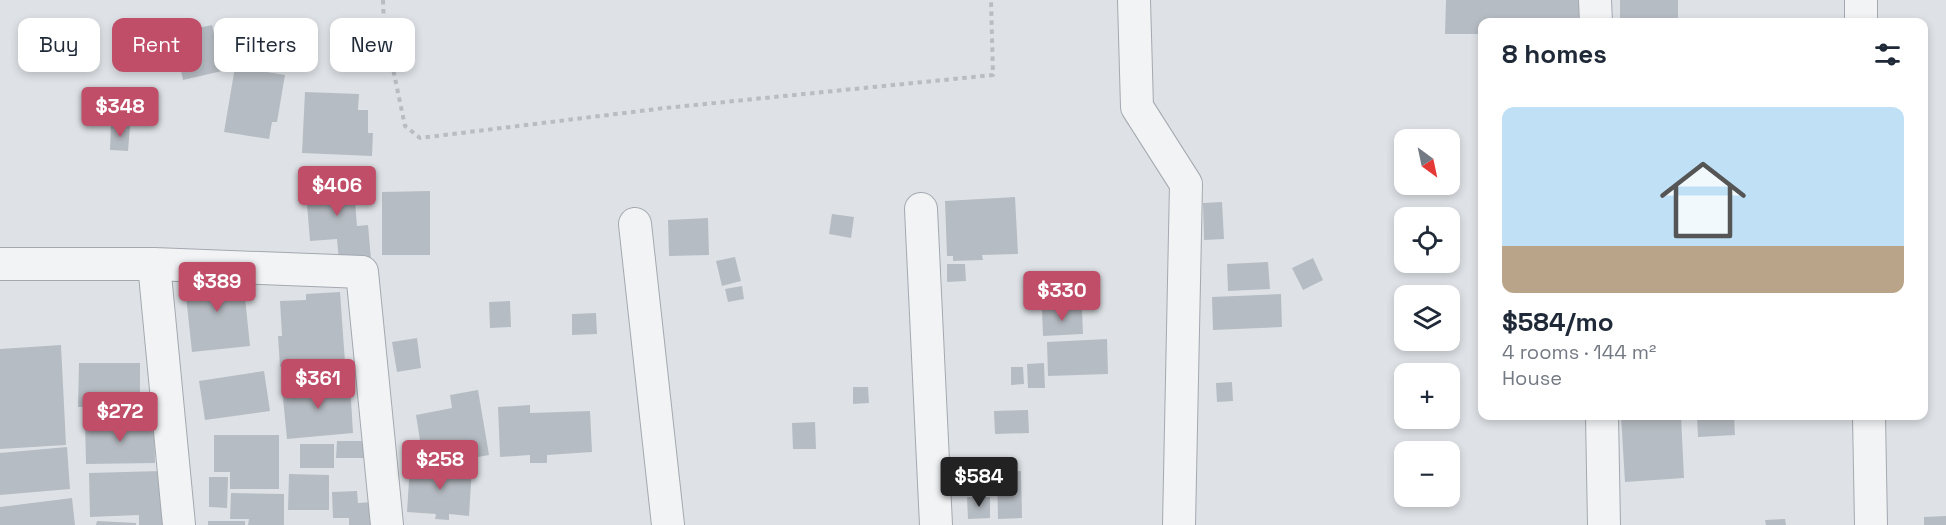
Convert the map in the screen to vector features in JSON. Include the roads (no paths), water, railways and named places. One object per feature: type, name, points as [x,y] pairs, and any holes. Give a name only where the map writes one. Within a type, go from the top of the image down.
[{"type":"street","points":[[1134,0],[1137,107],[1186,183],[1179,525]]},
{"type":"street","points":[[1595,0],[1596,18]]},
{"type":"street","points":[[1861,0],[1861,18]]},
{"type":"street","points":[[921,209],[936,525]]},
{"type":"street","points":[[635,224],[668,525]]},
{"type":"street","points":[[0,264],[154,264],[362,272],[387,525]]},
{"type":"street","points":[[154,264],[179,525]]},
{"type":"street","points":[[1602,420],[1604,525]]},
{"type":"street","points":[[1869,420],[1871,525]]}]
